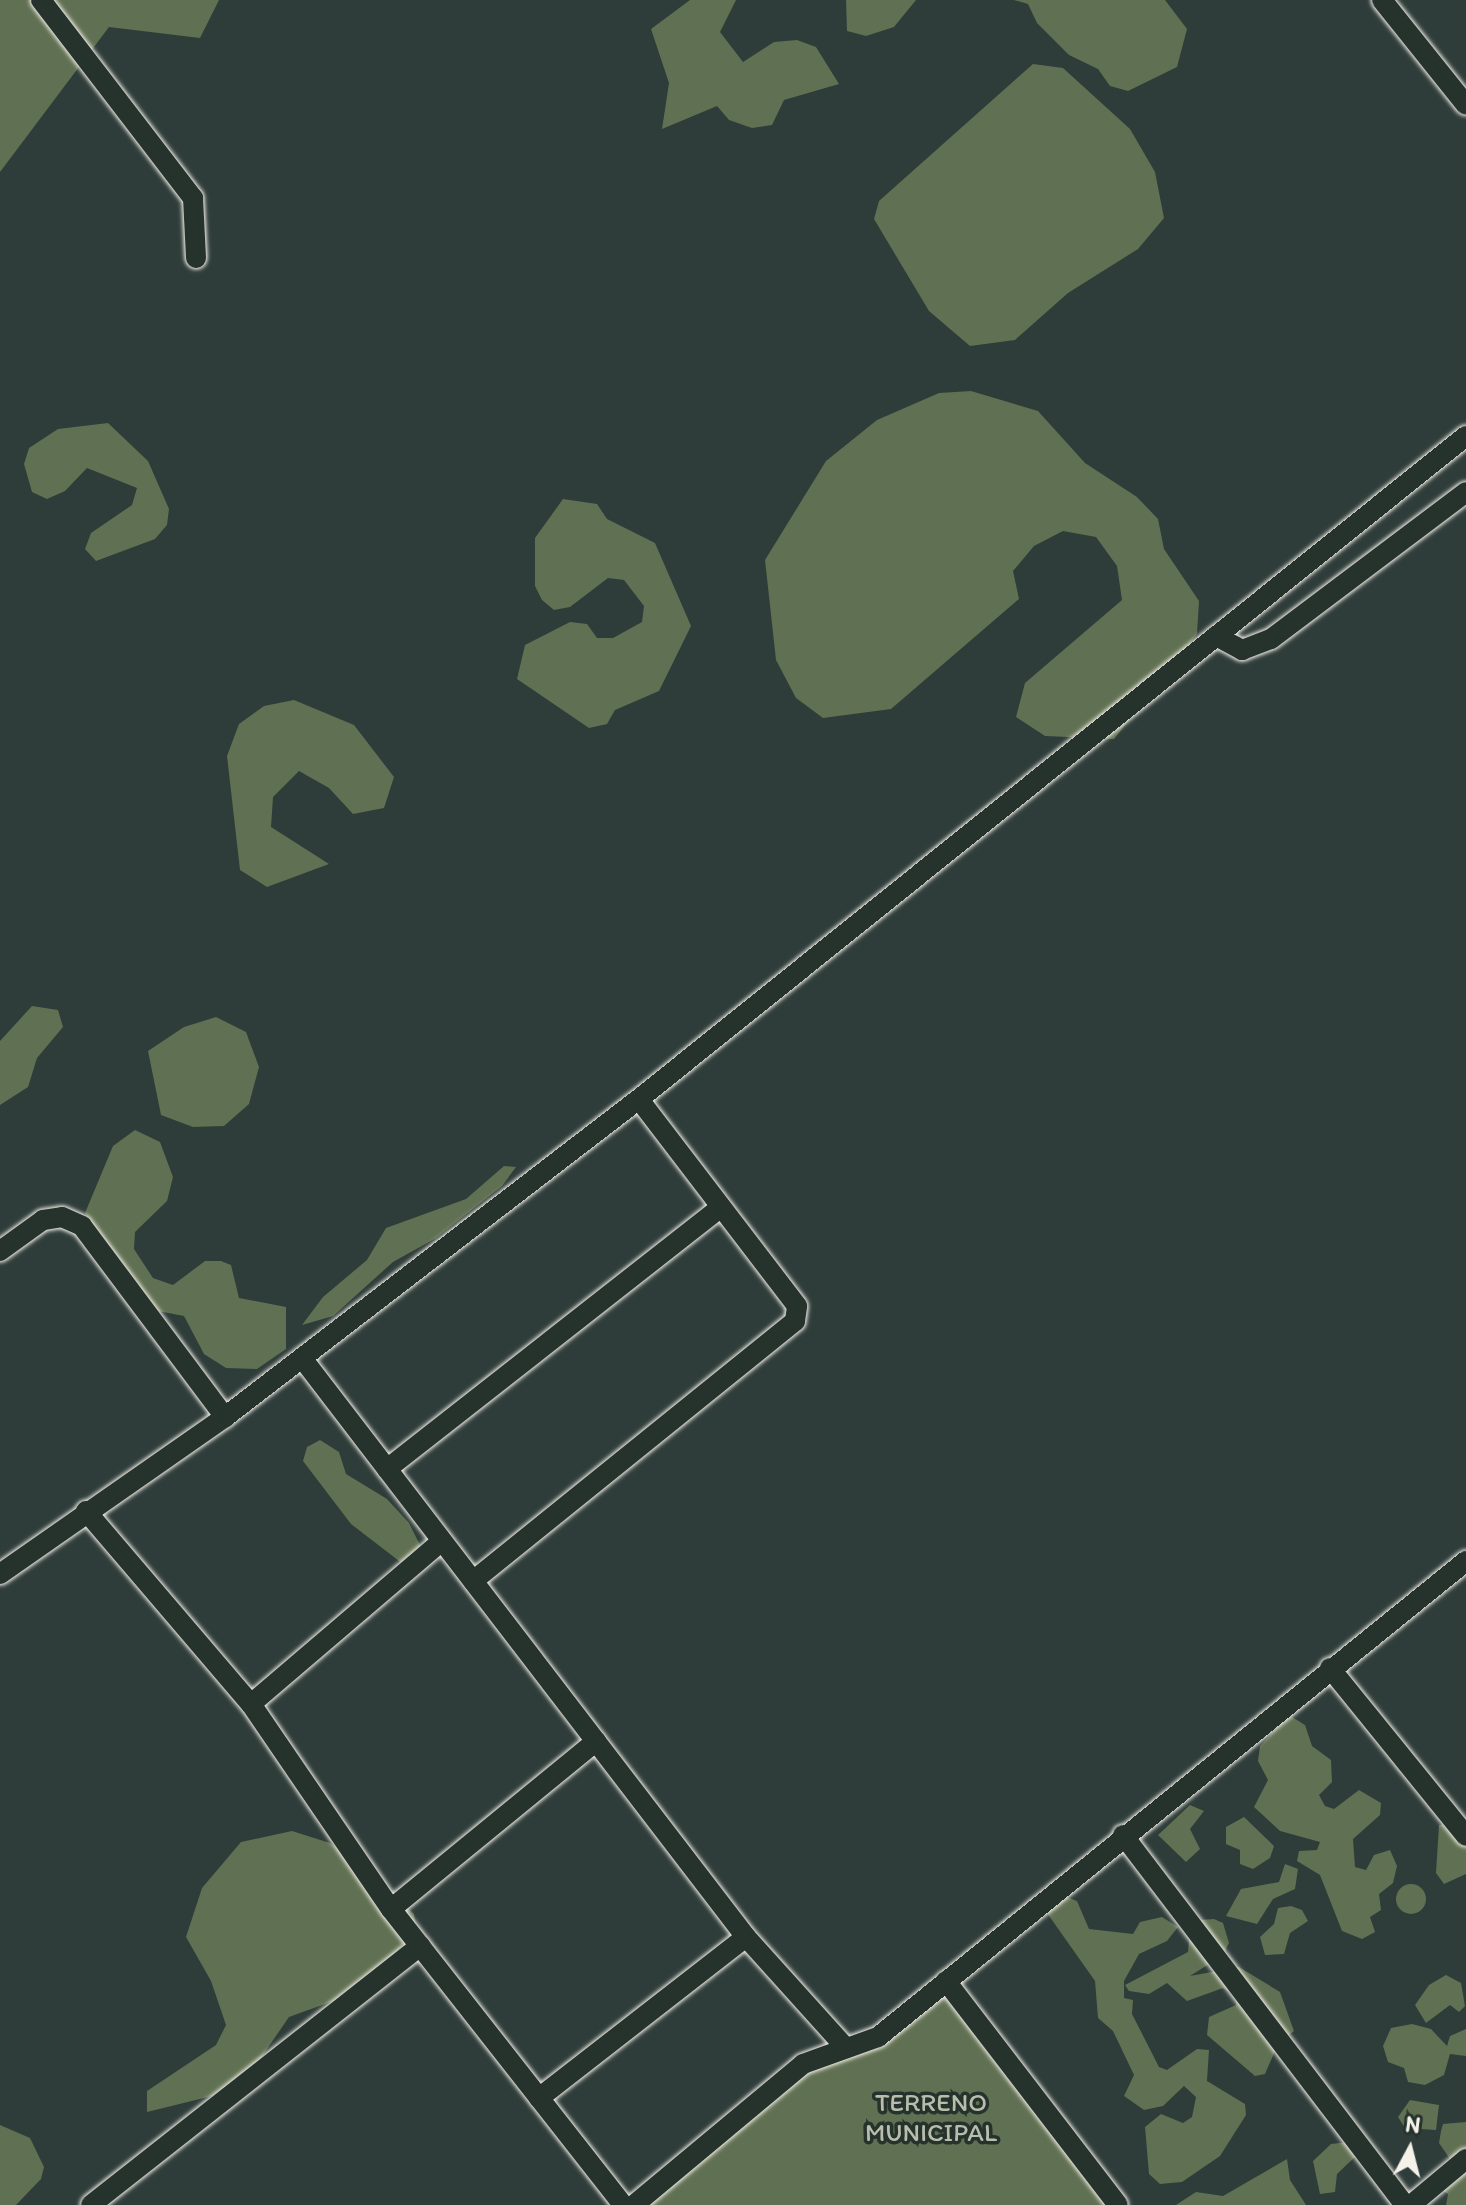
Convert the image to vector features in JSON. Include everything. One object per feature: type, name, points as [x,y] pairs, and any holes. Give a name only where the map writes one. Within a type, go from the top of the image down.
[{"type":"street","points":[[41,0],[193,198],[196,258]]},
{"type":"street","points":[[1382,0],[1466,105]]},
{"type":"street","points":[[0,1574],[86,1511],[225,1417],[639,1099],[1466,436]]},
{"type":"street","points":[[1216,636],[1242,650],[1271,639],[1466,492]]},
{"type":"street","points":[[473,1581],[795,1321],[797,1306],[639,1099]]},
{"type":"street","points":[[387,1469],[721,1207]]},
{"type":"street","points":[[0,1251],[43,1220],[62,1217],[82,1226],[225,1417]]},
{"type":"street","points":[[302,1358],[746,1937],[846,2048]]},
{"type":"street","points":[[86,1511],[251,1704],[391,1909],[623,2205]]},
{"type":"street","points":[[251,1704],[442,1541]]},
{"type":"street","points":[[634,2205],[803,2064],[878,2037],[1123,1835],[1466,1561]]},
{"type":"street","points":[[1330,1668],[1466,1836]]},
{"type":"street","points":[[391,1909],[596,1741]]},
{"type":"street","points":[[1123,1835],[1408,2205],[1466,2159]]},
{"type":"street","points":[[539,2098],[746,1937]]},
{"type":"street","points":[[91,2205],[420,1946]]},
{"type":"street","points":[[946,1981],[1118,2205]]},
{"type":"green space","points":[[0,0],[219,0],[200,38],[109,27],[0,172]]},
{"type":"green space","points":[[690,0],[736,0],[720,32],[743,62],[774,42],[797,40],[816,47],[839,84],[784,100],[772,125],[752,128],[729,120],[717,106],[662,129],[669,83],[651,29]]},
{"type":"green space","points":[[846,0],[916,0],[894,27],[866,36],[847,31]]},
{"type":"green space","points":[[1014,0],[1165,0],[1187,29],[1177,67],[1128,91],[1110,86],[1098,69],[1069,55],[1037,23],[1028,4]]},
{"type":"green space","points":[[1033,64],[1063,68],[1130,129],[1155,172],[1164,218],[1138,249],[1068,293],[1015,340],[970,346],[929,311],[874,219],[879,201]]},
{"type":"green space","points":[[971,391],[1038,411],[1085,463],[1137,497],[1158,519],[1164,549],[1199,601],[1197,634],[1114,739],[1045,736],[1016,717],[1025,683],[1122,600],[1117,566],[1096,537],[1063,531],[1034,546],[1013,571],[1019,599],[891,709],[823,718],[796,698],[776,660],[765,560],[826,461],[877,420],[939,393]]},
{"type":"green space","points":[[108,423],[148,461],[169,509],[167,525],[155,539],[96,561],[85,549],[91,533],[132,505],[137,488],[87,468],[65,491],[47,499],[32,492],[24,464],[29,448],[58,429]]},
{"type":"green space","points":[[563,499],[597,504],[607,519],[655,543],[691,626],[659,691],[615,710],[607,724],[589,728],[517,679],[525,645],[570,622],[587,624],[597,638],[613,638],[642,622],[644,606],[624,580],[608,578],[570,607],[554,610],[542,600],[535,586],[535,538]]},
{"type":"green space","points":[[294,700],[354,725],[394,777],[384,808],[353,814],[329,788],[299,771],[273,797],[271,827],[329,864],[267,887],[240,870],[227,756],[239,724],[264,706]]},
{"type":"green space","points":[[32,1006],[58,1010],[63,1027],[37,1058],[28,1087],[0,1105],[0,1041]]},
{"type":"green space","points":[[216,1017],[246,1032],[259,1067],[249,1104],[224,1126],[193,1127],[161,1115],[148,1051],[184,1027]]},
{"type":"green space","points":[[135,1130],[160,1142],[173,1177],[167,1201],[135,1232],[134,1249],[153,1278],[173,1285],[205,1261],[221,1261],[231,1265],[239,1298],[286,1307],[286,1349],[257,1369],[226,1368],[204,1354],[184,1316],[142,1308],[85,1213],[113,1146]]},
{"type":"green space","points":[[504,1166],[516,1167],[502,1186],[436,1238],[393,1262],[333,1316],[302,1325],[323,1297],[367,1260],[386,1228],[466,1199]]},
{"type":"green space","points":[[320,1440],[339,1452],[346,1474],[387,1499],[409,1523],[424,1553],[403,1564],[351,1524],[303,1461],[307,1447]]},
{"type":"green space","points":[[1289,1715],[1305,1725],[1312,1746],[1331,1760],[1332,1782],[1319,1795],[1325,1806],[1334,1809],[1359,1790],[1381,1803],[1380,1815],[1353,1839],[1355,1867],[1366,1870],[1374,1855],[1390,1850],[1397,1866],[1393,1883],[1379,1894],[1381,1910],[1370,1917],[1375,1932],[1362,1939],[1342,1931],[1320,1875],[1297,1861],[1299,1851],[1317,1850],[1320,1842],[1280,1831],[1254,1807],[1268,1780],[1258,1761],[1260,1746]]},
{"type":"green space","points":[[1190,1805],[1204,1811],[1190,1829],[1200,1849],[1186,1862],[1158,1835]]},
{"type":"green space","points":[[1244,1817],[1274,1846],[1270,1858],[1253,1869],[1240,1864],[1240,1850],[1226,1844],[1226,1827]]},
{"type":"green space","points":[[1466,1821],[1466,1874],[1444,1884],[1436,1873],[1439,1825]]},
{"type":"green space","points":[[292,1831],[330,1843],[368,1870],[414,1914],[416,1926],[388,1964],[347,1996],[289,2017],[256,2065],[212,2096],[147,2112],[147,2091],[216,2045],[226,2025],[211,1981],[186,1937],[202,1888],[241,1842]]},
{"type":"green space","points":[[1285,1864],[1298,1869],[1295,1889],[1273,1899],[1257,1924],[1226,1916],[1241,1889],[1279,1882]]},
{"type":"green space","points":[[1411,1884],[1421,1889],[1426,1899],[1421,1909],[1411,1914],[1401,1909],[1396,1899],[1401,1889]]},
{"type":"green space","points":[[1064,1896],[1077,1901],[1089,1929],[1133,1934],[1140,1922],[1162,1917],[1178,1927],[1167,1941],[1139,1954],[1124,1981],[1124,1998],[1133,2000],[1132,2014],[1159,2067],[1167,2070],[1197,2049],[1209,2050],[1207,2081],[1245,2104],[1246,2115],[1220,2156],[1182,2182],[1160,2184],[1149,2174],[1145,2127],[1161,2114],[1183,2123],[1192,2117],[1196,2097],[1184,2086],[1163,2106],[1144,2110],[1124,2096],[1134,2075],[1113,2031],[1098,2018],[1095,1981],[1047,1913]]},
{"type":"green space","points":[[1291,1906],[1302,1910],[1308,1921],[1290,1933],[1284,1954],[1265,1955],[1260,1937],[1274,1924],[1278,1908]]},
{"type":"green space","points":[[1214,1919],[1223,1923],[1229,1943],[1223,1955],[1190,1976],[1239,1967],[1280,1992],[1294,2031],[1278,2044],[1265,2074],[1255,2076],[1207,2035],[1209,2017],[1236,2005],[1237,1996],[1223,1988],[1187,2001],[1167,1983],[1149,1994],[1129,1991],[1125,1985],[1188,1952],[1190,1929],[1197,1920]]},
{"type":"green space","points":[[1446,1975],[1461,1983],[1465,2006],[1459,2012],[1450,2005],[1426,2023],[1415,2005],[1429,1985]]},
{"type":"green space","name":"TERRENO MUNICIPAL","points":[[945,1993],[1111,2205],[634,2205],[803,2064],[880,2048]]},
{"type":"green space","points":[[1412,2024],[1431,2029],[1447,2046],[1450,2036],[1466,2029],[1466,2056],[1450,2054],[1444,2075],[1425,2085],[1408,2082],[1404,2068],[1388,2062],[1383,2046],[1391,2028]]},
{"type":"green space","points":[[1410,2100],[1439,2105],[1436,2130],[1405,2128],[1398,2117]]},
{"type":"green space","points":[[1466,2122],[1466,2205],[1446,2205],[1448,2194],[1439,2188],[1450,2159],[1439,2143],[1441,2131],[1443,2124]]},
{"type":"green space","points":[[0,2125],[30,2138],[44,2167],[41,2179],[16,2205],[0,2205]]},
{"type":"green space","points":[[1348,2142],[1357,2155],[1337,2174],[1335,2192],[1320,2194],[1313,2161],[1331,2144]]},
{"type":"green space","points":[[1287,2159],[1290,2180],[1306,2205],[1176,2205],[1196,2192],[1223,2196]]}]
